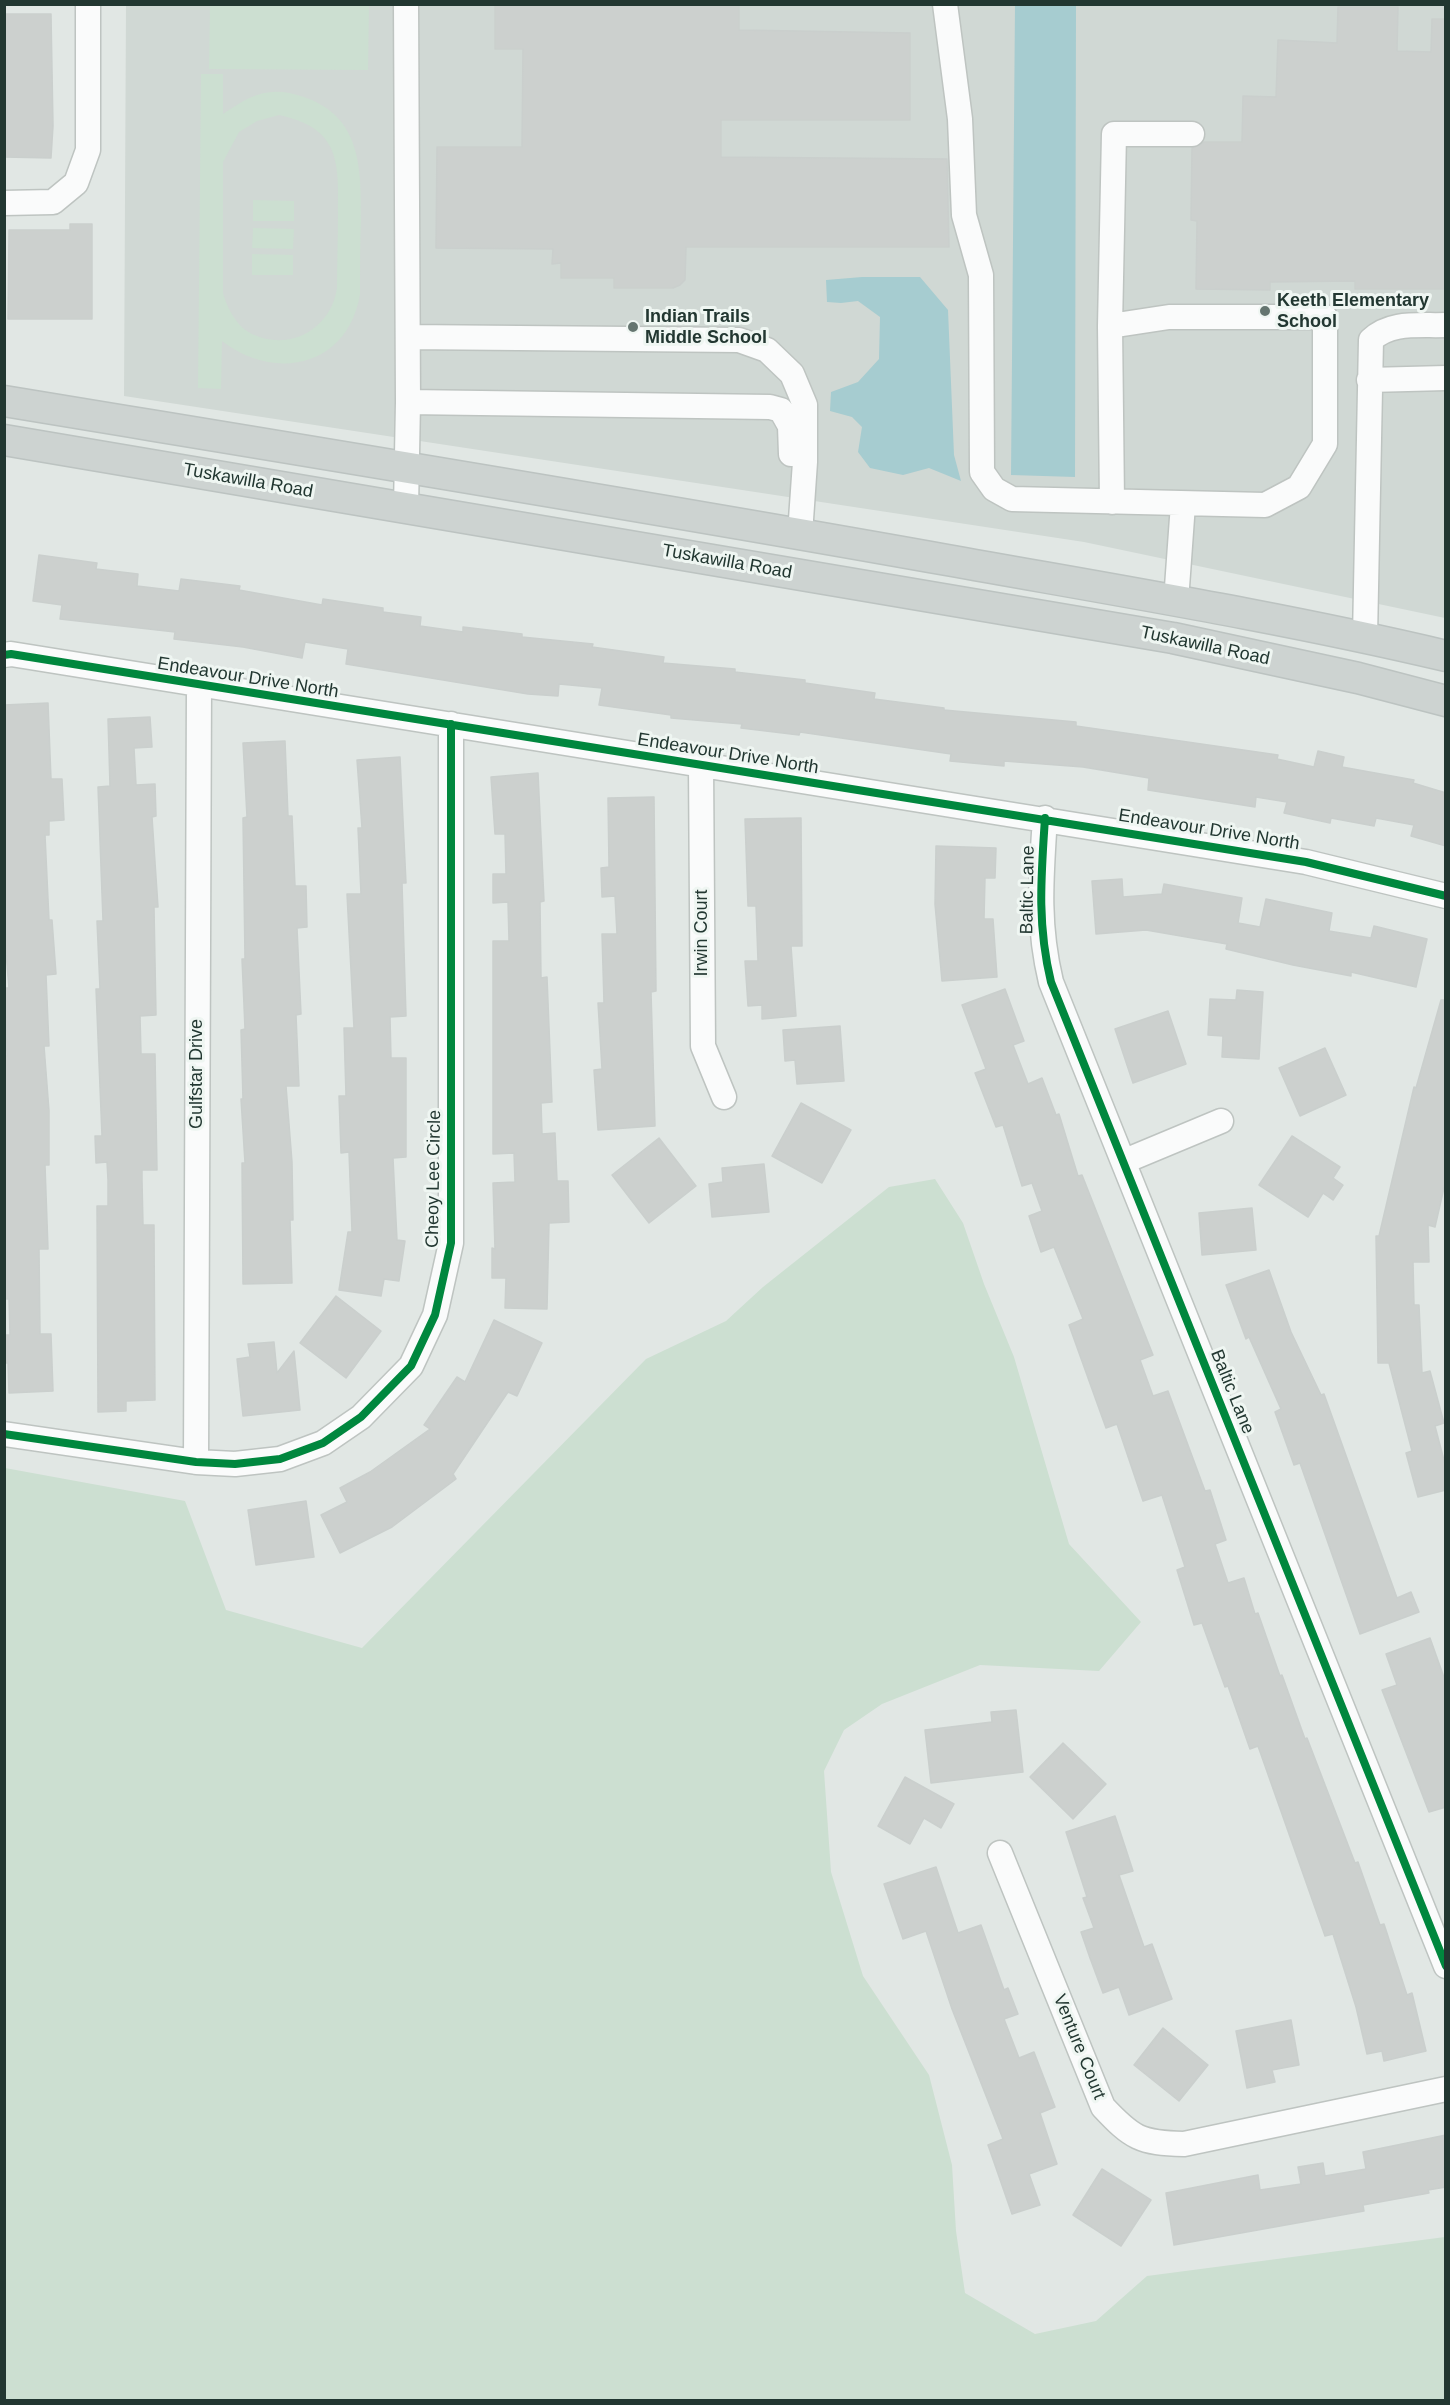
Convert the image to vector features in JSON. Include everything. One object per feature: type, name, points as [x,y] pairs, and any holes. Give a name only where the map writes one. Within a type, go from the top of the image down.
[{"type":"main road","name":"Tuskawilla Road","points":[[4,401],[407,466],[792,532],[1176,601],[1365,637],[1446,656]]},
{"type":"main road","name":"Tuskawilla Road","points":[[4,440],[1173,638],[1358,678],[1446,701]]},
{"type":"main road","points":[[1173,638],[1176,601]]},
{"type":"main road","points":[[1358,678],[1365,637]]},
{"type":"street","points":[[4,203],[53,202],[76,183],[88,150],[88,4]]},
{"type":"street","points":[[406,4],[408,337],[406,508]]},
{"type":"street","points":[[945,4],[960,119],[964,215],[981,275],[982,472],[994,489],[1012,499],[1265,505],[1299,487],[1325,444],[1325,318],[1169,317],[1110,326]]},
{"type":"street","points":[[1112,502],[1110,326],[1114,134],[1192,134]]},
{"type":"street","points":[[1365,637],[1371,340],[1382,330],[1401,326],[1446,325]]},
{"type":"street","points":[[408,337],[739,340],[767,350],[792,374],[805,405],[805,462],[792,532]]},
{"type":"street","points":[[1369,380],[1446,378]]},
{"type":"street","points":[[408,402],[781,410],[790,426],[792,532]]},
{"type":"street","points":[[1176,601],[1183,504]]},
{"type":"street","name":"Endeavour Drive North","points":[[4,655],[11,654],[199,686],[1045,818],[1306,862],[1446,896]]},
{"type":"street","name":"Gulfstar Drive","points":[[196,1462],[199,686]]},
{"type":"street","name":"Cheoy Lee Circle","points":[[4,1434],[196,1462],[235,1464],[280,1459],[323,1443],[361,1417],[411,1366],[435,1315],[451,1243],[451,724]]},
{"type":"street","name":"Irwin Court","points":[[701,765],[703,1046],[724,1097]]},
{"type":"street","name":"Baltic Lane","points":[[1045,818],[1040,907],[1045,954],[1051,982],[1125,1161],[1446,1966]]},
{"type":"street","points":[[1125,1161],[1221,1121]]},
{"type":"street","name":"Venture Court","points":[[1000,1853],[1103,2106],[1127,2133],[1157,2143],[1184,2144],[1446,2089]]},
{"type":"shaded area","points":[[126,5],[1445,5],[1445,618],[1084,542],[124,396]]},
{"type":"green space","points":[[210,5],[369,5],[368,70],[209,69]]},
{"type":"green space","points":[[201,74],[223,74],[223,114],[252,97],[270,92],[281,92],[304,97],[323,106],[337,117],[348,131],[358,164],[360,182],[360,294],[353,319],[341,338],[325,352],[306,360],[286,363],[264,361],[243,354],[222,341],[221,389],[198,388]],"holes":[[[279,115],[314,128],[324,138],[336,162],[338,177],[337,288],[327,315],[306,333],[294,338],[266,339],[252,334],[237,322],[223,293],[223,162],[239,132],[257,121]]]},
{"type":"green space","points":[[253,200],[294,201],[294,221],[253,221]]},
{"type":"green space","points":[[253,228],[294,229],[293,249],[252,248]]},
{"type":"green space","points":[[252,254],[293,255],[293,275],[252,275]]},
{"type":"green space","points":[[935,1179],[963,1223],[984,1284],[1014,1357],[1069,1544],[1141,1622],[1099,1671],[980,1665],[882,1704],[844,1730],[824,1771],[831,1872],[863,1976],[929,2075],[952,2165],[956,2231],[965,2293],[1035,2334],[1096,2321],[1147,2276],[1445,2237],[1445,2400],[5,2400],[5,1468],[185,1501],[226,1610],[362,1648],[646,1359],[726,1321],[763,1287],[889,1187]]},
{"type":"water","points":[[1015,5],[1076,5],[1075,477],[1011,475]]},
{"type":"water","points":[[862,277],[920,277],[948,310],[954,455],[961,481],[929,468],[903,475],[870,468],[858,452],[862,427],[852,417],[830,411],[831,392],[858,382],[879,359],[880,317],[858,301],[827,302],[826,280]]},
{"type":"building","name":"Indian Trails Middle School","points":[[495,4],[739,4],[739,30],[910,33],[910,120],[721,120],[721,157],[947,159],[949,247],[686,247],[685,280],[673,288],[614,288],[614,278],[561,278],[561,263],[552,264],[553,249],[436,248],[437,147],[522,147],[523,49],[495,49]]},
{"type":"building","points":[[1338,7],[1398,7],[1397,51],[1431,52],[1432,19],[1446,19],[1446,289],[1355,289],[1355,281],[1270,282],[1270,290],[1196,289],[1197,221],[1191,220],[1192,148],[1204,142],[1242,142],[1243,96],[1276,97],[1278,40],[1337,43]]},
{"type":"building","points":[[4,14],[51,14],[53,126],[51,158],[4,157]]},
{"type":"building","points":[[70,224],[92,224],[92,319],[8,319],[9,230],[70,230]]},
{"type":"building","points":[[39,555],[97,563],[96,569],[138,574],[137,586],[179,591],[181,579],[240,586],[239,590],[322,605],[323,599],[383,608],[383,612],[421,617],[420,626],[463,632],[463,627],[522,634],[522,637],[593,644],[592,647],[664,657],[663,663],[735,669],[735,672],[805,680],[805,683],[875,693],[874,699],[944,708],[944,710],[1076,722],[1076,726],[1278,755],[1277,759],[1314,767],[1318,751],[1344,757],[1342,767],[1414,780],[1413,783],[1446,793],[1446,846],[1411,836],[1414,825],[1376,818],[1374,826],[1331,818],[1330,823],[1284,813],[1287,802],[1256,797],[1255,807],[1148,790],[1149,778],[1083,767],[1004,761],[1004,766],[950,761],[951,754],[800,732],[799,735],[741,728],[742,724],[671,718],[671,715],[599,705],[602,688],[559,684],[558,696],[528,694],[346,664],[348,649],[305,642],[302,658],[243,647],[174,639],[175,632],[60,619],[62,605],[33,601]]},
{"type":"building","points":[[48,703],[51,779],[62,779],[64,820],[49,821],[49,835],[45,835],[49,920],[52,920],[56,974],[46,975],[49,1046],[44,1046],[49,1111],[49,1165],[45,1165],[48,1249],[39,1249],[40,1334],[51,1334],[53,1391],[9,1393],[8,1363],[4,1363],[4,1335],[10,1335],[9,1299],[4,1299],[4,1056],[7,1056],[4,988],[9,988],[4,930],[4,705]]},
{"type":"building","points":[[150,717],[152,747],[134,748],[136,785],[155,784],[156,816],[152,817],[158,907],[154,907],[156,1015],[140,1016],[141,1054],[155,1054],[157,1170],[142,1170],[142,1180],[143,1225],[154,1225],[155,1400],[126,1401],[126,1411],[98,1412],[97,1206],[108,1206],[108,1180],[107,1162],[96,1163],[95,1136],[102,1136],[96,989],[100,989],[97,921],[103,921],[98,787],[110,786],[108,719]]},
{"type":"building","points":[[285,741],[288,816],[292,816],[295,886],[306,886],[307,927],[297,928],[301,1014],[296,1015],[299,1086],[286,1086],[292,1162],[293,1220],[290,1220],[292,1283],[243,1284],[242,1163],[245,1163],[241,1099],[243,1099],[241,1030],[245,1029],[242,959],[245,959],[243,818],[247,817],[243,743]]},
{"type":"building","points":[[400,757],[406,883],[402,883],[406,1016],[390,1017],[391,1058],[406,1058],[406,1157],[393,1158],[397,1240],[405,1241],[399,1281],[384,1279],[381,1296],[339,1290],[348,1232],[352,1232],[349,1152],[341,1153],[339,1096],[346,1096],[344,1028],[354,1028],[347,894],[361,894],[358,828],[362,828],[357,760]]},
{"type":"building","points":[[538,773],[544,901],[540,902],[541,978],[547,977],[552,1102],[541,1103],[542,1134],[555,1133],[557,1181],[568,1181],[569,1222],[549,1223],[547,1309],[505,1308],[506,1278],[492,1278],[492,1248],[495,1249],[493,1183],[515,1182],[514,1153],[493,1154],[493,941],[509,941],[508,902],[493,903],[493,874],[506,874],[505,834],[495,834],[491,777]]},
{"type":"building","points":[[654,797],[656,991],[651,992],[655,1126],[598,1130],[594,1070],[602,1069],[598,1003],[604,1003],[602,934],[617,934],[615,896],[602,897],[601,868],[609,867],[608,798]]},
{"type":"building","points":[[801,818],[802,946],[791,946],[796,1016],[762,1019],[762,1005],[748,1006],[745,961],[758,961],[756,906],[748,906],[745,819]]},
{"type":"building","points":[[936,846],[996,848],[995,878],[985,878],[984,919],[993,919],[997,977],[942,981],[935,904]]},
{"type":"building","points":[[1122,879],[1123,897],[1162,894],[1164,884],[1242,898],[1238,923],[1260,927],[1266,899],[1332,913],[1329,931],[1371,938],[1374,926],[1427,939],[1416,987],[1351,972],[1351,976],[1293,965],[1226,949],[1227,944],[1146,930],[1096,934],[1092,881]]},
{"type":"building","points":[[1005,989],[1024,1041],[1013,1045],[1028,1084],[1042,1078],[1056,1115],[1059,1114],[1078,1176],[1082,1175],[1153,1355],[1140,1360],[1153,1396],[1168,1391],[1205,1491],[1210,1490],[1226,1540],[1215,1544],[1228,1583],[1244,1578],[1255,1614],[1258,1613],[1305,1739],[1307,1738],[1355,1863],[1358,1862],[1380,1925],[1384,1924],[1407,1995],[1412,1993],[1426,2051],[1384,2061],[1382,2051],[1367,2054],[1356,2007],[1333,1934],[1325,1936],[1258,1746],[1250,1749],[1228,1686],[1225,1687],[1202,1623],[1194,1625],[1177,1570],[1185,1567],[1162,1495],[1143,1501],[1117,1424],[1106,1428],[1069,1325],[1083,1319],[1054,1247],[1041,1252],[1029,1216],[1042,1211],[1032,1183],[1022,1186],[1003,1125],[996,1127],[975,1073],[986,1069],[962,1005]]},
{"type":"building","points":[[1237,990],[1263,992],[1259,1059],[1222,1057],[1223,1036],[1208,1035],[1210,999],[1236,1000]]},
{"type":"building","points":[[1441,1000],[1446,1000],[1446,1179],[1435,1227],[1428,1225],[1429,1262],[1413,1262],[1414,1305],[1419,1305],[1422,1373],[1430,1371],[1444,1423],[1435,1426],[1446,1468],[1446,1490],[1418,1497],[1406,1453],[1412,1451],[1389,1363],[1378,1363],[1376,1236],[1379,1236],[1414,1087],[1416,1088]]},
{"type":"building","points":[[1168,1011],[1186,1064],[1133,1083],[1115,1029]]},
{"type":"building","points":[[840,1026],[844,1081],[797,1084],[795,1060],[785,1061],[783,1030]]},
{"type":"building","points":[[1325,1048],[1346,1095],[1300,1116],[1279,1068]]},
{"type":"building","points":[[801,1103],[851,1130],[822,1183],[772,1156]]},
{"type":"building","points":[[1292,1136],[1340,1167],[1333,1178],[1343,1185],[1333,1200],[1323,1193],[1308,1217],[1259,1185]]},
{"type":"building","points":[[659,1138],[696,1186],[649,1223],[612,1175]]},
{"type":"building","points":[[764,1164],[769,1212],[712,1217],[709,1184],[723,1182],[722,1168]]},
{"type":"building","points":[[1252,1208],[1256,1250],[1202,1255],[1199,1213]]},
{"type":"building","points":[[1269,1270],[1291,1332],[1321,1395],[1324,1394],[1397,1598],[1411,1592],[1419,1612],[1360,1634],[1300,1463],[1294,1465],[1275,1412],[1281,1409],[1249,1337],[1246,1339],[1226,1285]]},
{"type":"building","points":[[336,1296],[381,1331],[346,1378],[300,1343]]},
{"type":"building","points":[[494,1320],[542,1343],[517,1396],[508,1392],[453,1474],[456,1479],[392,1527],[340,1553],[321,1515],[347,1502],[340,1488],[370,1472],[430,1429],[424,1425],[457,1377],[465,1382]]},
{"type":"building","points":[[274,1342],[277,1373],[294,1351],[300,1410],[243,1416],[237,1359],[250,1357],[248,1344]]},
{"type":"building","points":[[306,1501],[314,1557],[256,1565],[248,1510]]},
{"type":"building","points":[[1430,1638],[1446,1683],[1446,1807],[1429,1812],[1382,1690],[1397,1685],[1386,1654]]},
{"type":"building","points":[[1016,1710],[1023,1772],[931,1783],[925,1730],[992,1722],[991,1712]]},
{"type":"building","points":[[1063,1743],[1106,1784],[1073,1819],[1030,1777]]},
{"type":"building","points":[[905,1777],[954,1804],[941,1828],[924,1818],[910,1844],[878,1826]]},
{"type":"building","points":[[1115,1816],[1133,1871],[1119,1875],[1144,1947],[1152,1944],[1172,1999],[1129,2015],[1119,1987],[1103,1993],[1081,1932],[1094,1928],[1083,1898],[1087,1897],[1066,1832]]},
{"type":"building","points":[[936,1867],[958,1933],[981,1925],[1004,1990],[1008,1988],[1018,2014],[1004,2019],[1019,2058],[1034,2052],[1055,2107],[1040,2113],[1057,2164],[1029,2174],[1040,2205],[1012,2214],[988,2145],[1003,2139],[952,2009],[926,1931],[903,1939],[884,1884]]},
{"type":"building","points":[[1291,2020],[1299,2065],[1272,2070],[1275,2082],[1247,2088],[1236,2031]]},
{"type":"building","points":[[1163,2028],[1208,2065],[1179,2101],[1134,2065]]},
{"type":"building","points":[[1446,2135],[1446,2187],[1428,2190],[1429,2193],[1363,2205],[1364,2211],[1174,2245],[1166,2193],[1258,2175],[1260,2190],[1301,2184],[1298,2167],[1323,2163],[1325,2176],[1366,2169],[1363,2152]]},
{"type":"building","points":[[1102,2169],[1151,2200],[1121,2246],[1073,2215]]},
{"type":"cycle path","points":[[4,655],[11,654],[1306,862],[1446,896]]},
{"type":"cycle path","points":[[4,1434],[196,1462],[235,1464],[280,1459],[323,1443],[361,1417],[411,1366],[435,1315],[451,1243],[451,724]]},
{"type":"cycle path","points":[[1045,818],[1041,881],[1042,920],[1051,982],[1446,1966]]},
{"type":"place","name":"Keeth Elementary School","points":[[1265,311]]},
{"type":"place","name":"Indian Trails Middle School","points":[[633,327]]}]
